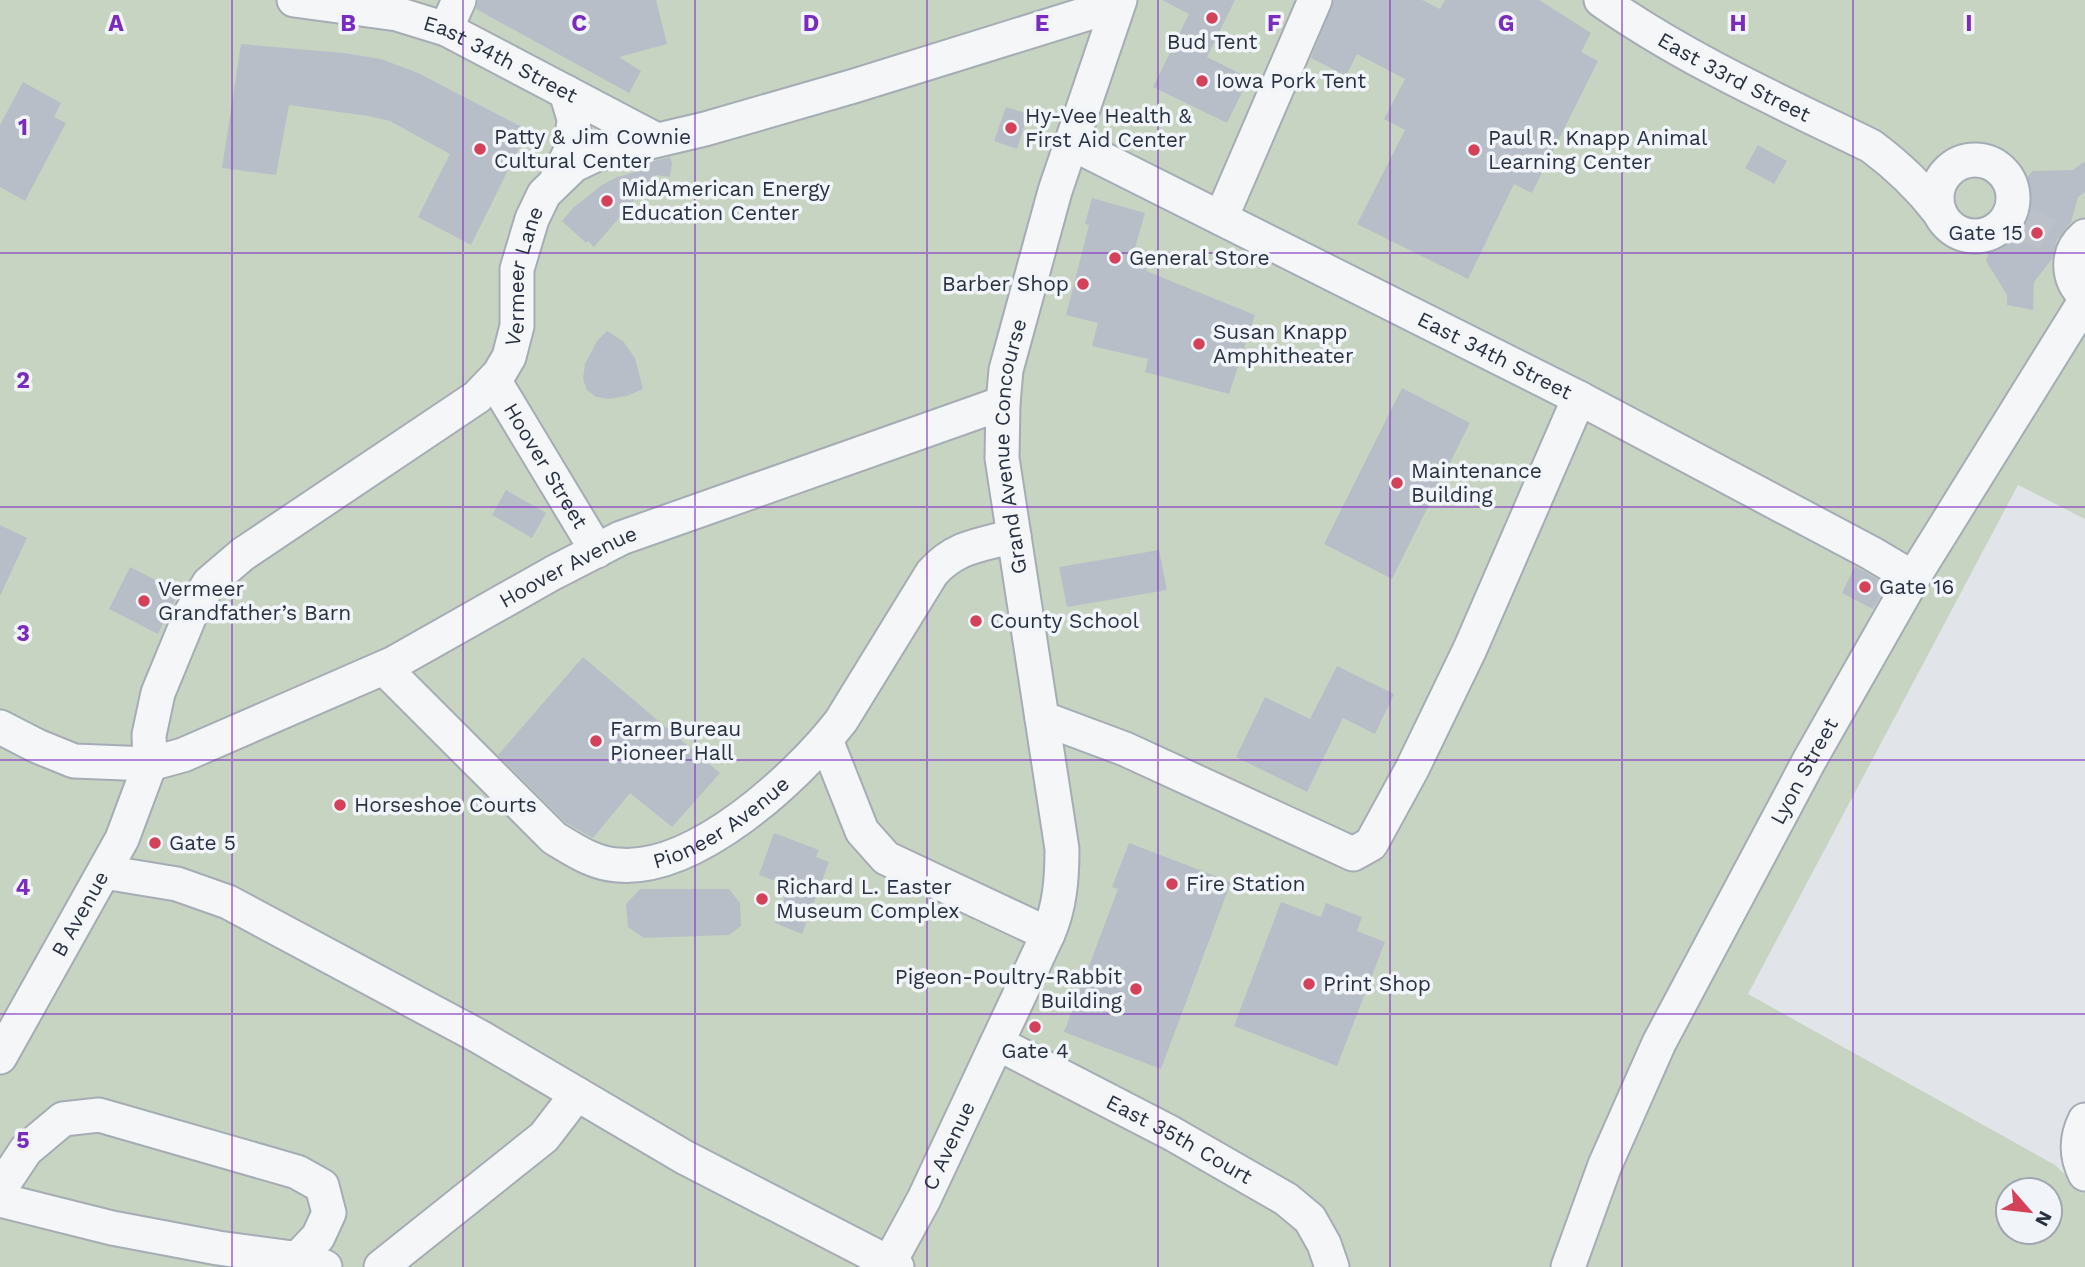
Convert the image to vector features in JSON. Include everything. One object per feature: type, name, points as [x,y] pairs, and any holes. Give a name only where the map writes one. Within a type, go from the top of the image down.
[{"type":"street","name":"East 34th Street","points":[[294,0],[397,14],[452,14],[566,92],[657,140]]},
{"type":"street","points":[[1221,218],[1315,0]]},
{"type":"street","name":"East 33rd Street","points":[[1601,0],[1698,61],[1871,146],[1918,185],[1952,229],[1962,235],[1973,237],[1995,231],[2014,217],[2013,190],[2008,179],[2000,169],[1989,162],[1934,158],[1871,146]]},
{"type":"street","name":"Vermeer Lane","points":[[150,764],[149,735],[158,693],[191,613],[209,583],[243,554],[477,397],[494,380],[509,357],[517,326],[517,269],[532,219],[544,194],[575,165],[595,155],[705,129],[854,86],[1119,2]]},
{"type":"street","name":"Grand Avenue Concourse","points":[[1003,1032],[1053,923],[1063,880],[1062,849],[1002,458],[1006,370],[1055,191],[1119,2]]},
{"type":"street","points":[[555,184],[571,150],[574,119],[566,92]]},
{"type":"street","name":"East 34th Street","points":[[1071,143],[1579,398],[1865,549],[1913,578]]},
{"type":"street","points":[[1939,212],[1938,187],[1944,176],[1964,161],[1976,160]]},
{"type":"street","name":"Lyon Street","points":[[1568,1267],[1605,1165],[1659,1044],[1809,761],[1913,578],[2085,298],[2073,281],[2070,270],[2073,243]]},
{"type":"street","name":"Hoover Street","points":[[494,380],[597,551]]},
{"type":"street","points":[[1042,718],[1125,749],[1353,854],[1371,844],[1412,769],[1470,649],[1579,398]]},
{"type":"street","name":"Hoover Avenue","points":[[0,727],[74,761],[150,764],[183,755],[384,668],[621,538],[1003,403]]},
{"type":"street","name":"Pioneer Avenue","points":[[384,668],[554,838],[583,856],[617,866],[651,864],[674,857],[705,841],[752,809],[826,740],[841,721],[932,572],[946,558],[959,550],[1014,536]]},
{"type":"street","points":[[826,740],[862,831],[886,858],[1048,934]]},
{"type":"street","name":"B Avenue","points":[[0,1057],[122,839],[150,764]]},
{"type":"street","points":[[104,873],[177,884],[228,902],[480,1037],[684,1157],[891,1266]]},
{"type":"street","name":"C Avenue","points":[[891,1266],[1003,1032]]},
{"type":"street","name":"East 35th Court","points":[[1003,1032],[1286,1199],[1310,1219],[1324,1244],[1332,1267]]},
{"type":"street","points":[[381,1267],[544,1137],[577,1094]]},
{"type":"street","points":[[0,1189],[26,1150],[63,1119],[99,1115],[297,1172],[322,1186],[329,1213],[318,1237],[311,1263],[112,1228],[0,1200]]},
{"type":"street","points":[[2085,1120],[2079,1132],[2078,1155],[2085,1174]]},
{"type":"green space","points":[[0,0],[2085,0],[2085,519],[2018,485],[1748,994],[2055,1165],[2085,1193],[2085,1267],[0,1267]]},
{"type":"building","points":[[478,0],[656,0],[667,44],[619,57],[641,71],[629,93],[476,9]]},
{"type":"building","name":"Iowa Pork Tent","points":[[1162,0],[1235,0],[1207,57],[1249,78],[1227,123],[1153,87],[1189,14]]},
{"type":"building","name":"Paul R. Knapp Animal Learning Center","points":[[1334,0],[1422,0],[1440,9],[1445,0],[1539,0],[1591,33],[1581,52],[1598,61],[1532,193],[1514,184],[1468,279],[1357,224],[1405,130],[1384,119],[1405,79],[1357,54],[1346,76],[1311,58]]},
{"type":"building","name":"Patty & Jim Cownie Cultural Center","points":[[241,44],[381,59],[418,73],[528,130],[471,245],[418,217],[450,154],[390,121],[289,105],[276,175],[222,168]]},
{"type":"building","points":[[23,82],[61,103],[54,117],[66,123],[25,201],[0,187],[0,125]]},
{"type":"building","name":"Hy-Vee Health & First Aid Center","points":[[1006,107],[1028,114],[1017,149],[994,141]]},
{"type":"building","points":[[1758,145],[1787,161],[1774,184],[1745,168]]},
{"type":"building","name":"MidAmerican Energy Education Center","points":[[670,157],[670,177],[656,175],[594,247],[562,221],[573,208],[602,185],[617,177],[650,168],[650,162]]},
{"type":"building","name":"Gate 15","points":[[2085,161],[2085,192],[2078,197],[2071,222],[2057,240],[2052,259],[2034,282],[2033,310],[2007,305],[2007,295],[1986,261],[1989,251],[2018,220],[2027,177],[2033,171],[2073,170]]},
{"type":"building","points":[[1092,198],[1145,213],[1135,248],[1151,252],[1146,271],[1255,315],[1229,394],[1145,372],[1148,359],[1092,346],[1098,323],[1066,315],[1089,225],[1085,224]]},
{"type":"building","points":[[607,331],[623,341],[635,358],[643,389],[627,396],[609,399],[596,397],[587,390],[583,379],[585,364],[597,341]]},
{"type":"building","name":"Maintenance Building","points":[[1402,388],[1470,423],[1392,579],[1324,544]]},
{"type":"building","points":[[506,490],[546,513],[532,538],[492,515]]},
{"type":"building","points":[[0,525],[27,538],[0,596]]},
{"type":"building","points":[[1159,550],[1167,590],[1067,607],[1059,567]]},
{"type":"building","name":"Gate 16","points":[[1855,566],[1887,585],[1873,609],[1842,593]]},
{"type":"building","name":"Vermeer Grandfather’s Barn","points":[[130,567],[179,592],[158,634],[109,609]]},
{"type":"building","name":"Farm Bureau Pioneer Hall","points":[[583,657],[720,773],[672,827],[630,793],[593,838],[566,823],[498,755]]},
{"type":"building","points":[[1337,666],[1394,694],[1375,734],[1343,718],[1307,792],[1236,757],[1265,697],[1310,719]]},
{"type":"building","points":[[774,833],[819,850],[816,857],[829,862],[802,934],[775,923],[789,886],[759,875]]},
{"type":"building","name":"Pigeon-Poultry-Rabbit Building","points":[[1129,843],[1231,882],[1161,1069],[1064,1032],[1118,889],[1112,887]]},
{"type":"building","points":[[640,889],[729,889],[740,903],[741,926],[729,935],[644,938],[628,927],[626,904]]},
{"type":"building","name":"Print Shop","points":[[1281,902],[1321,917],[1326,903],[1362,917],[1357,931],[1385,942],[1337,1066],[1234,1026]]},
{"type":"tunnel","points":[[2018,220],[2061,242]]},
{"type":"place","name":"Bud Tent","points":[[1212,18]]},
{"type":"place","name":"Iowa Pork Tent","points":[[1202,81]]},
{"type":"place","name":"Hy-Vee Health & First Aid Center","points":[[1011,128]]},
{"type":"place","name":"Patty & Jim Cownie Cultural Center","points":[[480,149]]},
{"type":"place","name":"Paul R. Knapp Animal Learning Center","points":[[1474,150]]},
{"type":"place","name":"MidAmerican Energy Education Center","points":[[607,201]]},
{"type":"place","name":"Gate 15","points":[[2037,233]]},
{"type":"place","name":"General Store","points":[[1115,258]]},
{"type":"place","name":"Barber Shop","points":[[1083,284]]},
{"type":"place","name":"Susan Knapp Amphitheater","points":[[1199,344]]},
{"type":"place","name":"Maintenance Building","points":[[1397,483]]},
{"type":"place","name":"Gate 16","points":[[1865,587]]},
{"type":"place","name":"Vermeer Grandfather’s Barn","points":[[144,601]]},
{"type":"place","name":"County School","points":[[976,621]]},
{"type":"place","name":"Farm Bureau Pioneer Hall","points":[[596,741]]},
{"type":"place","name":"Horseshoe Courts","points":[[340,805]]},
{"type":"place","name":"Gate 5","points":[[155,843]]},
{"type":"place","name":"Fire Station","points":[[1172,884]]},
{"type":"place","name":"Richard L. Easter Museum Complex","points":[[762,899]]},
{"type":"place","name":"Print Shop","points":[[1309,984]]},
{"type":"place","name":"Pigeon-Poultry-Rabbit Building","points":[[1136,989]]},
{"type":"place","name":"Gate 4","points":[[1035,1027]]}]
